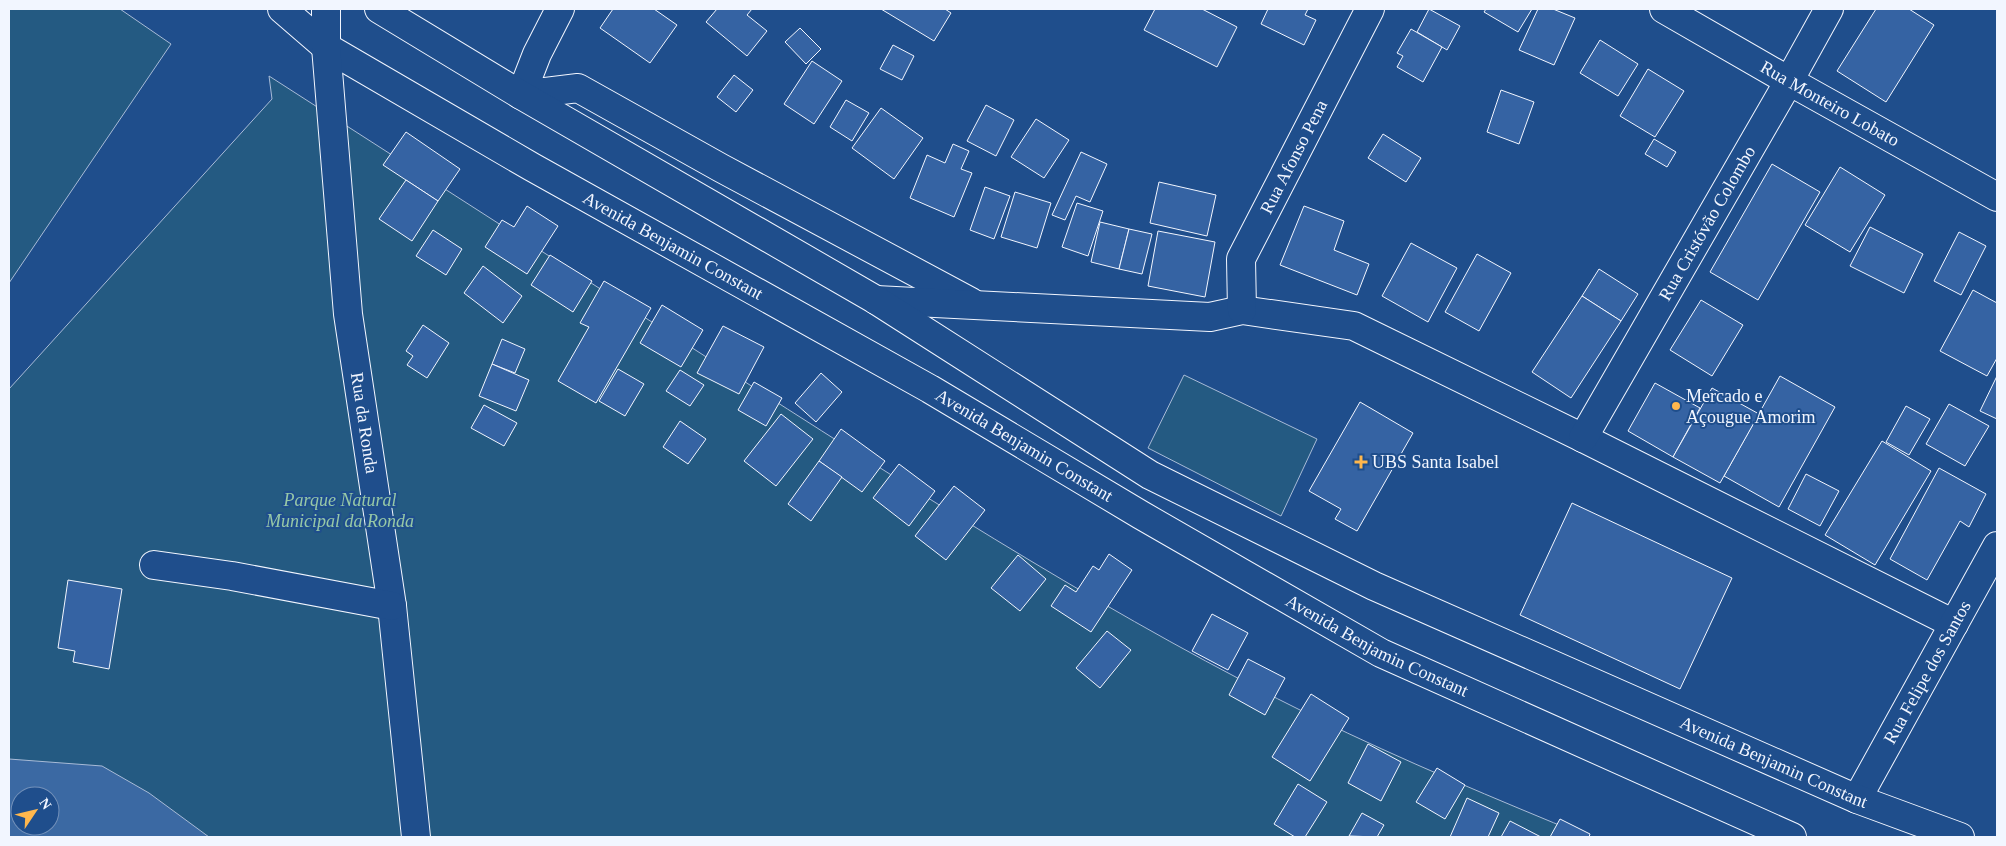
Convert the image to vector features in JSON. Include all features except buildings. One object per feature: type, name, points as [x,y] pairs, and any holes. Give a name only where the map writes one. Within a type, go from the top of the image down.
[{"type":"street","name":"Avenida Benjamin Constant","points":[[282,9],[326,47],[532,167],[930,389],[1141,515],[1381,653],[1792,837]]},
{"type":"street","name":"Rua da Ronda","points":[[326,9],[326,47],[348,314],[392,606],[416,837]]},
{"type":"street","name":"Avenida Benjamin Constant","points":[[379,9],[521,95],[876,300],[1150,475],[1374,586],[1857,799],[1960,837]]},
{"type":"street","points":[[521,95],[537,54],[560,9]]},
{"type":"street","name":"Rua Afonso Pena","points":[[1242,310],[1241,259],[1370,9]]},
{"type":"street","name":"Rua Monteiro Lobato","points":[[1664,9],[1789,82],[1997,197]]},
{"type":"street","name":"Rua Cristóvão Colombo","points":[[1583,438],[1789,82],[1829,9]]},
{"type":"street","name":"Avenida Benjamin Constant","points":[[521,95],[578,88],[721,168],[979,306]]},
{"type":"street","name":"Avenida Benjamin Constant","points":[[876,300],[1210,317],[1242,310],[1354,326],[1583,438],[1954,624]]},
{"type":"street","name":"Rua Felipe dos Santos","points":[[1857,799],[1997,546]]},
{"type":"street","points":[[154,565],[232,576],[392,606]]},
{"type":"green space","points":[[9,9],[120,9],[171,44],[9,283]]},
{"type":"green space","name":"Parque Natural Municipal da Ronda","points":[[269,76],[890,474],[1099,601],[1241,680],[1314,717],[1450,779],[1588,837],[9,837],[9,389],[272,99]]},
{"type":"green space","points":[[1184,375],[1317,439],[1281,516],[1148,448]]},
{"type":"shaded area","points":[[9,759],[102,766],[149,793],[209,837],[9,837]]},
{"type":"place","name":"Mercado e Açougue Amorim","points":[[1676,406]]},
{"type":"place","name":"UBS Santa Isabel","points":[[1361,462]]}]
